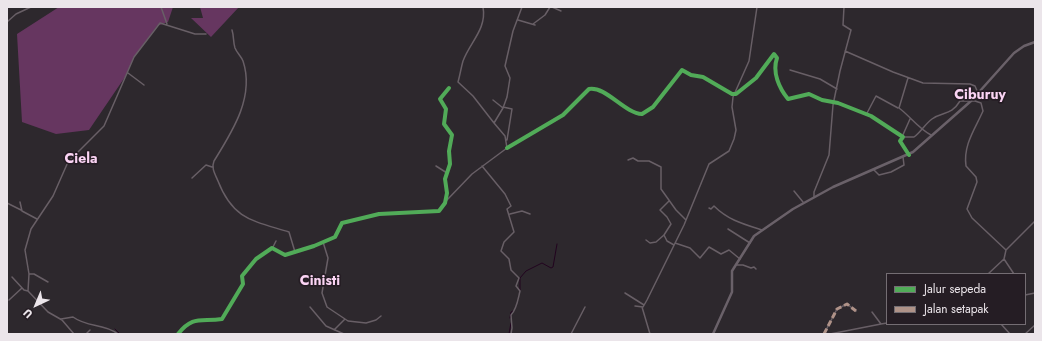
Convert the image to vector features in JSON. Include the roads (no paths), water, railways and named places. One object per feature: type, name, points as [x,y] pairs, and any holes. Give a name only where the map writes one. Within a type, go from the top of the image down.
[{"type":"street","points":[[7,22],[16,14],[31,7]]},
{"type":"street","points":[[161,7],[167,24]]},
{"type":"street","points":[[484,7],[485,14],[483,23],[477,38],[463,60],[458,82],[473,96],[507,140]]},
{"type":"street","points":[[494,123],[503,108],[510,80],[505,66],[513,31],[522,7]]},
{"type":"street","points":[[518,20],[534,25],[551,7],[561,11]]},
{"type":"street","points":[[642,307],[686,220],[709,164],[729,151],[734,139],[736,130],[732,107],[734,94],[749,61],[757,7]]},
{"type":"street","points":[[814,198],[814,192],[829,155],[835,102],[845,51],[851,30],[843,25],[844,7]]},
{"type":"street","points":[[28,291],[29,274],[25,250],[29,235],[37,219],[53,196],[68,162],[104,126],[135,54],[160,23],[196,34],[206,34]]},
{"type":"street","points":[[232,30],[236,49],[243,61],[245,73],[244,97],[237,123],[214,161],[212,167],[226,199],[239,214],[274,228],[289,232],[295,252]]},
{"type":"street","points":[[713,334],[732,292],[731,276],[735,264],[740,259],[753,237],[794,209],[833,188],[909,155],[971,101],[1014,53],[1024,46],[1035,42]]},
{"type":"street","points":[[845,51],[908,78],[931,84],[970,84],[975,86],[978,93]]},
{"type":"street","points":[[272,247],[285,255],[323,242],[335,237],[344,221],[398,212],[438,212],[467,178],[507,148],[563,115],[589,89],[600,90],[639,114],[646,112],[653,107],[682,70],[691,75],[704,76],[734,94],[739,93],[756,78],[774,54],[777,58],[775,70],[777,78],[788,99],[809,94],[822,100],[835,102],[866,116],[870,116],[902,137],[913,138],[933,118],[955,109],[960,101],[980,102],[983,111],[970,138],[967,149],[966,166],[976,177],[977,182],[967,209],[974,220],[1006,250]]},
{"type":"street","points":[[790,70],[820,79],[838,89]]},
{"type":"street","points":[[128,73],[144,85]]},
{"type":"street","points":[[899,108],[908,78]]},
{"type":"street","points":[[446,201],[447,173],[450,164],[452,135],[444,124],[446,111],[440,99],[449,88]]},
{"type":"street","points":[[866,116],[876,96],[909,115],[922,129],[931,135]]},
{"type":"street","points":[[493,100],[503,108],[512,108],[507,148]]},
{"type":"street","points":[[909,155],[900,141],[911,118]]},
{"type":"street","points":[[874,170],[879,175],[891,172],[904,165],[903,157]]},
{"type":"street","points":[[628,160],[633,158],[638,161],[649,161],[660,167],[662,173],[660,181],[662,183],[661,188],[669,201],[686,220]]},
{"type":"street","points":[[192,178],[207,165],[212,167]]},
{"type":"street","points":[[436,166],[447,173]]},
{"type":"street","points":[[482,166],[505,194],[510,206],[507,208],[514,232],[506,238],[501,251],[510,259],[511,270],[519,278],[516,286],[520,291],[516,311],[511,315],[512,328],[510,334]]},
{"type":"street","points":[[794,191],[804,204]]},
{"type":"street","points":[[646,240],[650,243],[656,242],[664,235],[671,224],[660,210],[669,201]]},
{"type":"street","points":[[20,202],[21,210]]},
{"type":"street","points":[[7,203],[37,219]]},
{"type":"street","points":[[709,208],[711,209],[714,206],[726,217],[730,217],[736,222],[762,230]]},
{"type":"street","points":[[510,215],[522,212],[530,214]]},
{"type":"street","points":[[989,273],[1004,259],[1006,250],[1035,221]]},
{"type":"street","points":[[728,229],[750,243]]},
{"type":"street","points":[[664,235],[668,241],[690,248],[700,258],[709,247],[721,254],[729,250],[740,259]]},
{"type":"street","points":[[178,334],[190,322],[197,320],[222,320],[243,284],[242,276],[256,259],[272,247],[276,241]]},
{"type":"street","points":[[323,242],[328,258],[322,293],[329,310],[344,319],[364,324],[376,320],[380,316]]},
{"type":"street","points":[[1004,259],[1013,273]]},
{"type":"street","points":[[735,264],[743,264],[756,269]]},
{"type":"street","points":[[29,274],[34,274],[48,282]]},
{"type":"street","points":[[12,277],[48,312],[61,320],[74,334]]},
{"type":"street","points":[[8,300],[22,288]]},
{"type":"street","points":[[625,293],[644,305]]},
{"type":"street","points":[[824,334],[838,308],[847,304],[856,311]]},
{"type":"street","points":[[635,306],[642,307]]},
{"type":"street","points":[[310,307],[326,326],[344,334]]},
{"type":"street","points":[[570,334],[585,307]]},
{"type":"street","points":[[642,307],[650,334]]},
{"type":"street","points":[[872,312],[881,324]]},
{"type":"street","points":[[61,320],[74,317],[83,324],[109,328],[118,334]]},
{"type":"street","points":[[334,330],[344,319]]},
{"type":"street","points":[[830,334],[886,323]]},
{"type":"street","points":[[1002,325],[1010,334]]},
{"type":"street","points":[[1025,334],[1035,325]]},
{"type":"street","points":[[86,334],[90,330]]},
{"type":"waterway","points":[[520,290],[520,278],[526,271],[542,263],[551,268],[553,267],[557,244]]},
{"type":"waterway","points":[[510,318],[511,312],[513,311]]},
{"type":"waterway","points":[[509,334],[511,323]]},
{"type":"waterway","points":[[115,329],[120,334]]},
{"type":"district","name":"Ciburuy","points":[[980,96]]},
{"type":"district","name":"Ciela","points":[[81,160]]},
{"type":"district","name":"Cinisti","points":[[320,282]]}]
